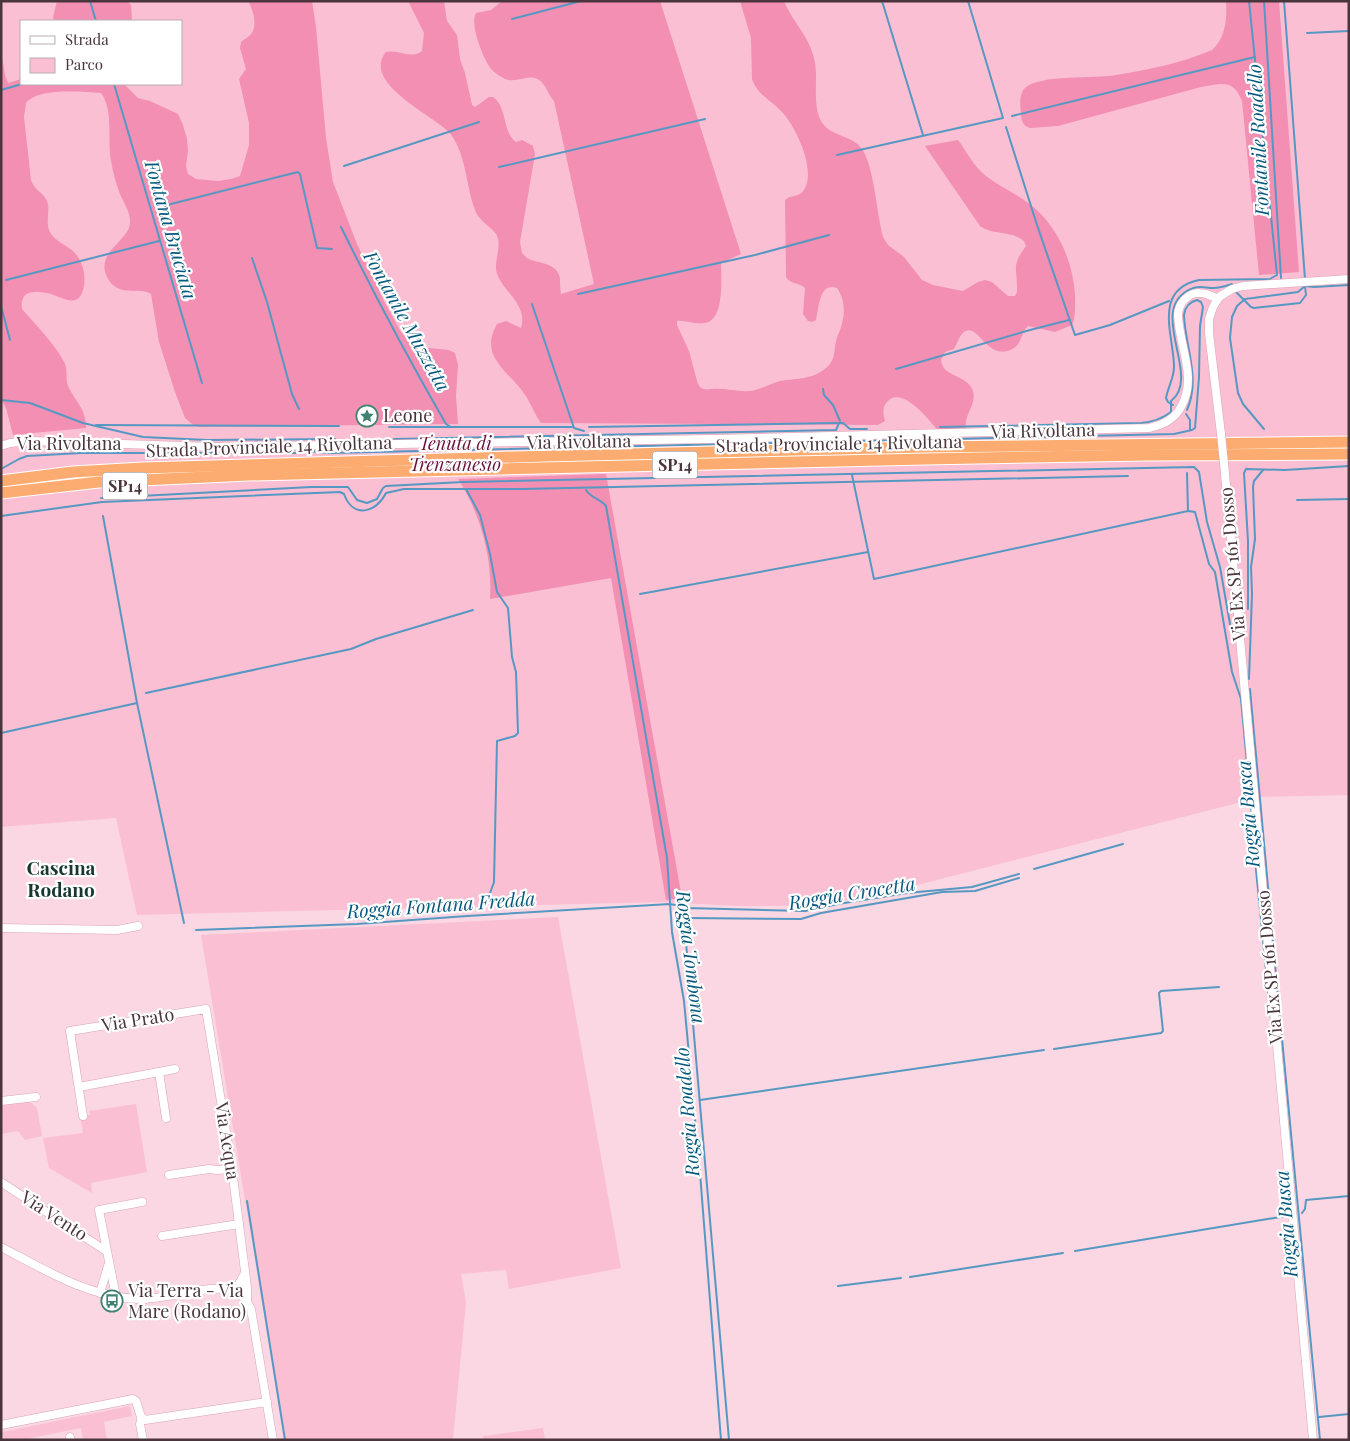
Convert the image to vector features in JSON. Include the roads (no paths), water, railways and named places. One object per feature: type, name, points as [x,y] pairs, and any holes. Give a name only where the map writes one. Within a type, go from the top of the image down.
[{"type":"highway","name":"Strada Provinciale 14 Rivoltana","points":[[1,481],[74,472],[134,468],[537,456],[923,447],[1349,442]]},
{"type":"highway","name":"Strada Provinciale 14 Rivoltana","points":[[1,493],[99,482],[248,475],[943,458],[1349,454]]},
{"type":"highway","name":"SP14","points":[[1,499],[113,487],[191,483],[248,475]]},
{"type":"street","points":[[1218,299],[1228,291],[1243,286],[1349,278]]},
{"type":"street","name":"Via Rivoltana","points":[[1,446],[30,441],[207,448],[401,445],[1146,428],[1159,426],[1172,418],[1180,410],[1187,393],[1188,376],[1178,318],[1180,306],[1189,296],[1197,293],[1218,299]]},
{"type":"street","name":"Via Ex SP 161 Dosso","points":[[1218,299],[1211,313],[1208,328],[1224,463],[1313,1440]]},
{"type":"street","points":[[1,928],[117,930],[138,926]]},
{"type":"street","name":"Via Prato","points":[[79,1086],[70,1031],[206,1009]]},
{"type":"street","name":"Via Acqua","points":[[206,1009],[232,1169],[247,1301],[251,1309],[273,1440]]},
{"type":"street","points":[[84,1116],[79,1086],[175,1069]]},
{"type":"street","points":[[159,1072],[166,1118]]},
{"type":"street","points":[[1,1101],[36,1097]]},
{"type":"street","points":[[169,1175],[209,1169],[232,1169]]},
{"type":"street","name":"Via Vento","points":[[1,1182],[106,1250]]},
{"type":"street","points":[[116,1296],[99,1210],[142,1202]]},
{"type":"street","points":[[162,1236],[239,1224]]},
{"type":"street","points":[[1,1247],[74,1285],[100,1293],[138,1299],[217,1288],[235,1291],[247,1301]]},
{"type":"street","points":[[100,1293],[109,1264]]},
{"type":"street","points":[[235,1291],[245,1273]]},
{"type":"street","points":[[1,1425],[133,1400],[136,1401],[142,1418],[140,1424],[143,1440]]},
{"type":"street","points":[[142,1418],[146,1420],[267,1402]]},
{"type":"waterway","name":"Fontana Bruciata","points":[[90,1],[96,20]]},
{"type":"waterway","points":[[512,19],[581,1]]},
{"type":"waterway","points":[[882,1],[923,135]]},
{"type":"waterway","points":[[837,155],[1003,118],[968,1]]},
{"type":"waterway","points":[[1173,405],[1166,398],[1174,371],[1169,316],[1170,304],[1175,293],[1184,285],[1199,280],[1270,279],[1277,275],[1249,1]]},
{"type":"waterway","name":"Fontanile Roadello","points":[[1264,1],[1281,278]]},
{"type":"waterway","points":[[1284,1],[1305,279]]},
{"type":"waterway","points":[[1307,33],[1349,31]]},
{"type":"waterway","points":[[1012,116],[1255,57]]},
{"type":"waterway","points":[[1,90],[20,85]]},
{"type":"waterway","name":"Fontana Bruciata","points":[[114,85],[202,383]]},
{"type":"waterway","points":[[499,167],[705,119]]},
{"type":"waterway","points":[[344,166],[479,122]]},
{"type":"waterway","points":[[1006,127],[1075,335],[1110,325],[1169,301]]},
{"type":"waterway","points":[[159,207],[298,172],[317,248],[332,249]]},
{"type":"waterway","name":"Fontanile Muzzetta","points":[[341,227],[419,376],[446,424],[451,427]]},
{"type":"waterway","points":[[578,294],[755,255],[829,235]]},
{"type":"waterway","points":[[6,280],[159,241]]},
{"type":"waterway","points":[[252,258],[267,302],[292,394],[299,409]]},
{"type":"waterway","points":[[940,427],[1141,423],[1164,417],[1171,412],[1171,401],[1179,390],[1181,376],[1173,327],[1173,312],[1178,299],[1194,288],[1216,288],[1232,284]]},
{"type":"waterway","points":[[1305,286],[1349,285]]},
{"type":"waterway","points":[[1236,292],[1254,308],[1300,303],[1306,295],[1305,286]]},
{"type":"waterway","points":[[1264,429],[1243,404],[1238,393],[1230,338],[1232,317],[1237,306],[1245,299],[1298,292],[1305,286]]},
{"type":"waterway","points":[[1,469],[27,456],[81,453],[300,453],[309,451],[328,453],[1174,434],[1195,428],[1200,326],[1203,307],[1201,302],[1197,300],[1188,305],[1184,315],[1193,386],[1187,410]]},
{"type":"waterway","name":"Roggia Tombona","points":[[532,304],[574,428],[584,431]]},
{"type":"waterway","points":[[1,306],[10,340]]},
{"type":"waterway","points":[[896,369],[1069,320]]},
{"type":"waterway","points":[[823,389],[824,395],[833,405],[840,421]]},
{"type":"waterway","points":[[1,400],[30,403],[83,423],[143,437],[207,440],[335,439]]},
{"type":"waterway","points":[[1186,414],[1190,420],[1190,430]]},
{"type":"waterway","points":[[589,427],[837,423]]},
{"type":"waterway","points":[[394,439],[836,430],[839,423],[843,423],[850,429],[867,429]]},
{"type":"waterway","points":[[96,425],[339,426]]},
{"type":"waterway","points":[[389,427],[572,427]]},
{"type":"waterway","points":[[1248,609],[1248,541],[1244,473],[1246,469],[1285,470],[1349,466]]},
{"type":"waterway","points":[[101,498],[311,487],[348,487],[357,500],[367,503],[377,499],[386,486],[463,482],[1194,467],[1199,472],[1207,522],[1220,567],[1234,638]]},
{"type":"waterway","name":"Roggia Busca","points":[[1249,679],[1251,567],[1255,539],[1253,487],[1254,481],[1263,470]]},
{"type":"waterway","points":[[1187,473],[1188,511]]},
{"type":"waterway","points":[[852,475],[874,579],[1188,511],[1195,512],[1209,564],[1215,572],[1232,672],[1241,699],[1255,849]]},
{"type":"waterway","points":[[1,516],[102,502],[340,492],[344,494],[353,507],[365,510],[371,509],[376,505],[386,493],[404,489],[522,489],[1128,476]]},
{"type":"waterway","points":[[466,489],[480,515],[497,592],[508,608],[512,657],[516,672],[518,733],[515,736],[497,741],[494,882],[489,896]]},
{"type":"waterway","name":"Roggia Tombona","points":[[586,490],[606,506],[667,858],[672,932],[684,1001],[700,1173],[721,1440]]},
{"type":"waterway","points":[[1297,500],[1349,499]]},
{"type":"waterway","points":[[103,516],[137,703],[184,923]]},
{"type":"waterway","points":[[640,594],[868,552]]},
{"type":"waterway","points":[[146,693],[351,649],[376,639],[473,610]]},
{"type":"waterway","name":"Roggia Busca","points":[[1250,689],[1278,997]]},
{"type":"waterway","points":[[1,733],[137,703]]},
{"type":"waterway","name":"Roggia Roadello","points":[[1034,869],[1123,844]]},
{"type":"waterway","points":[[1255,860],[1272,1029]]},
{"type":"waterway","name":"Roggia Roadello","points":[[729,1440],[685,931],[686,908],[805,911],[907,893],[972,887],[1019,874]]},
{"type":"waterway","name":"Roggia Crocetta","points":[[686,918],[801,919],[821,913],[942,892],[975,891],[1019,878]]},
{"type":"waterway","name":"Roggia Fontana Fredda","points":[[196,930],[357,924],[670,904],[685,907]]},
{"type":"waterway","points":[[1054,1049],[1161,1033],[1163,1031],[1159,993],[1161,991],[1219,987]]},
{"type":"waterway","name":"Roggia Busca","points":[[1279,1007],[1320,1440]]},
{"type":"waterway","points":[[700,1100],[1044,1050]]},
{"type":"waterway","points":[[1302,1213],[1305,1209],[1306,1200],[1349,1196]]},
{"type":"waterway","points":[[247,1201],[285,1440]]},
{"type":"waterway","points":[[1075,1251],[1286,1216]]},
{"type":"waterway","points":[[910,1277],[1063,1253]]},
{"type":"waterway","points":[[838,1286],[901,1278]]},
{"type":"waterway","points":[[1319,1417],[1349,1414]]},
{"type":"place","name":"Leone","points":[[367,416]]},
{"type":"place","name":"Via Terra - Via Mare (Rodano)","points":[[112,1301]]},
{"type":"district","name":"Cascina Rodano","points":[[61,879]]},
{"type":"park label","name":"Tenuta di Trenzanesio","points":[[455,454]]}]
